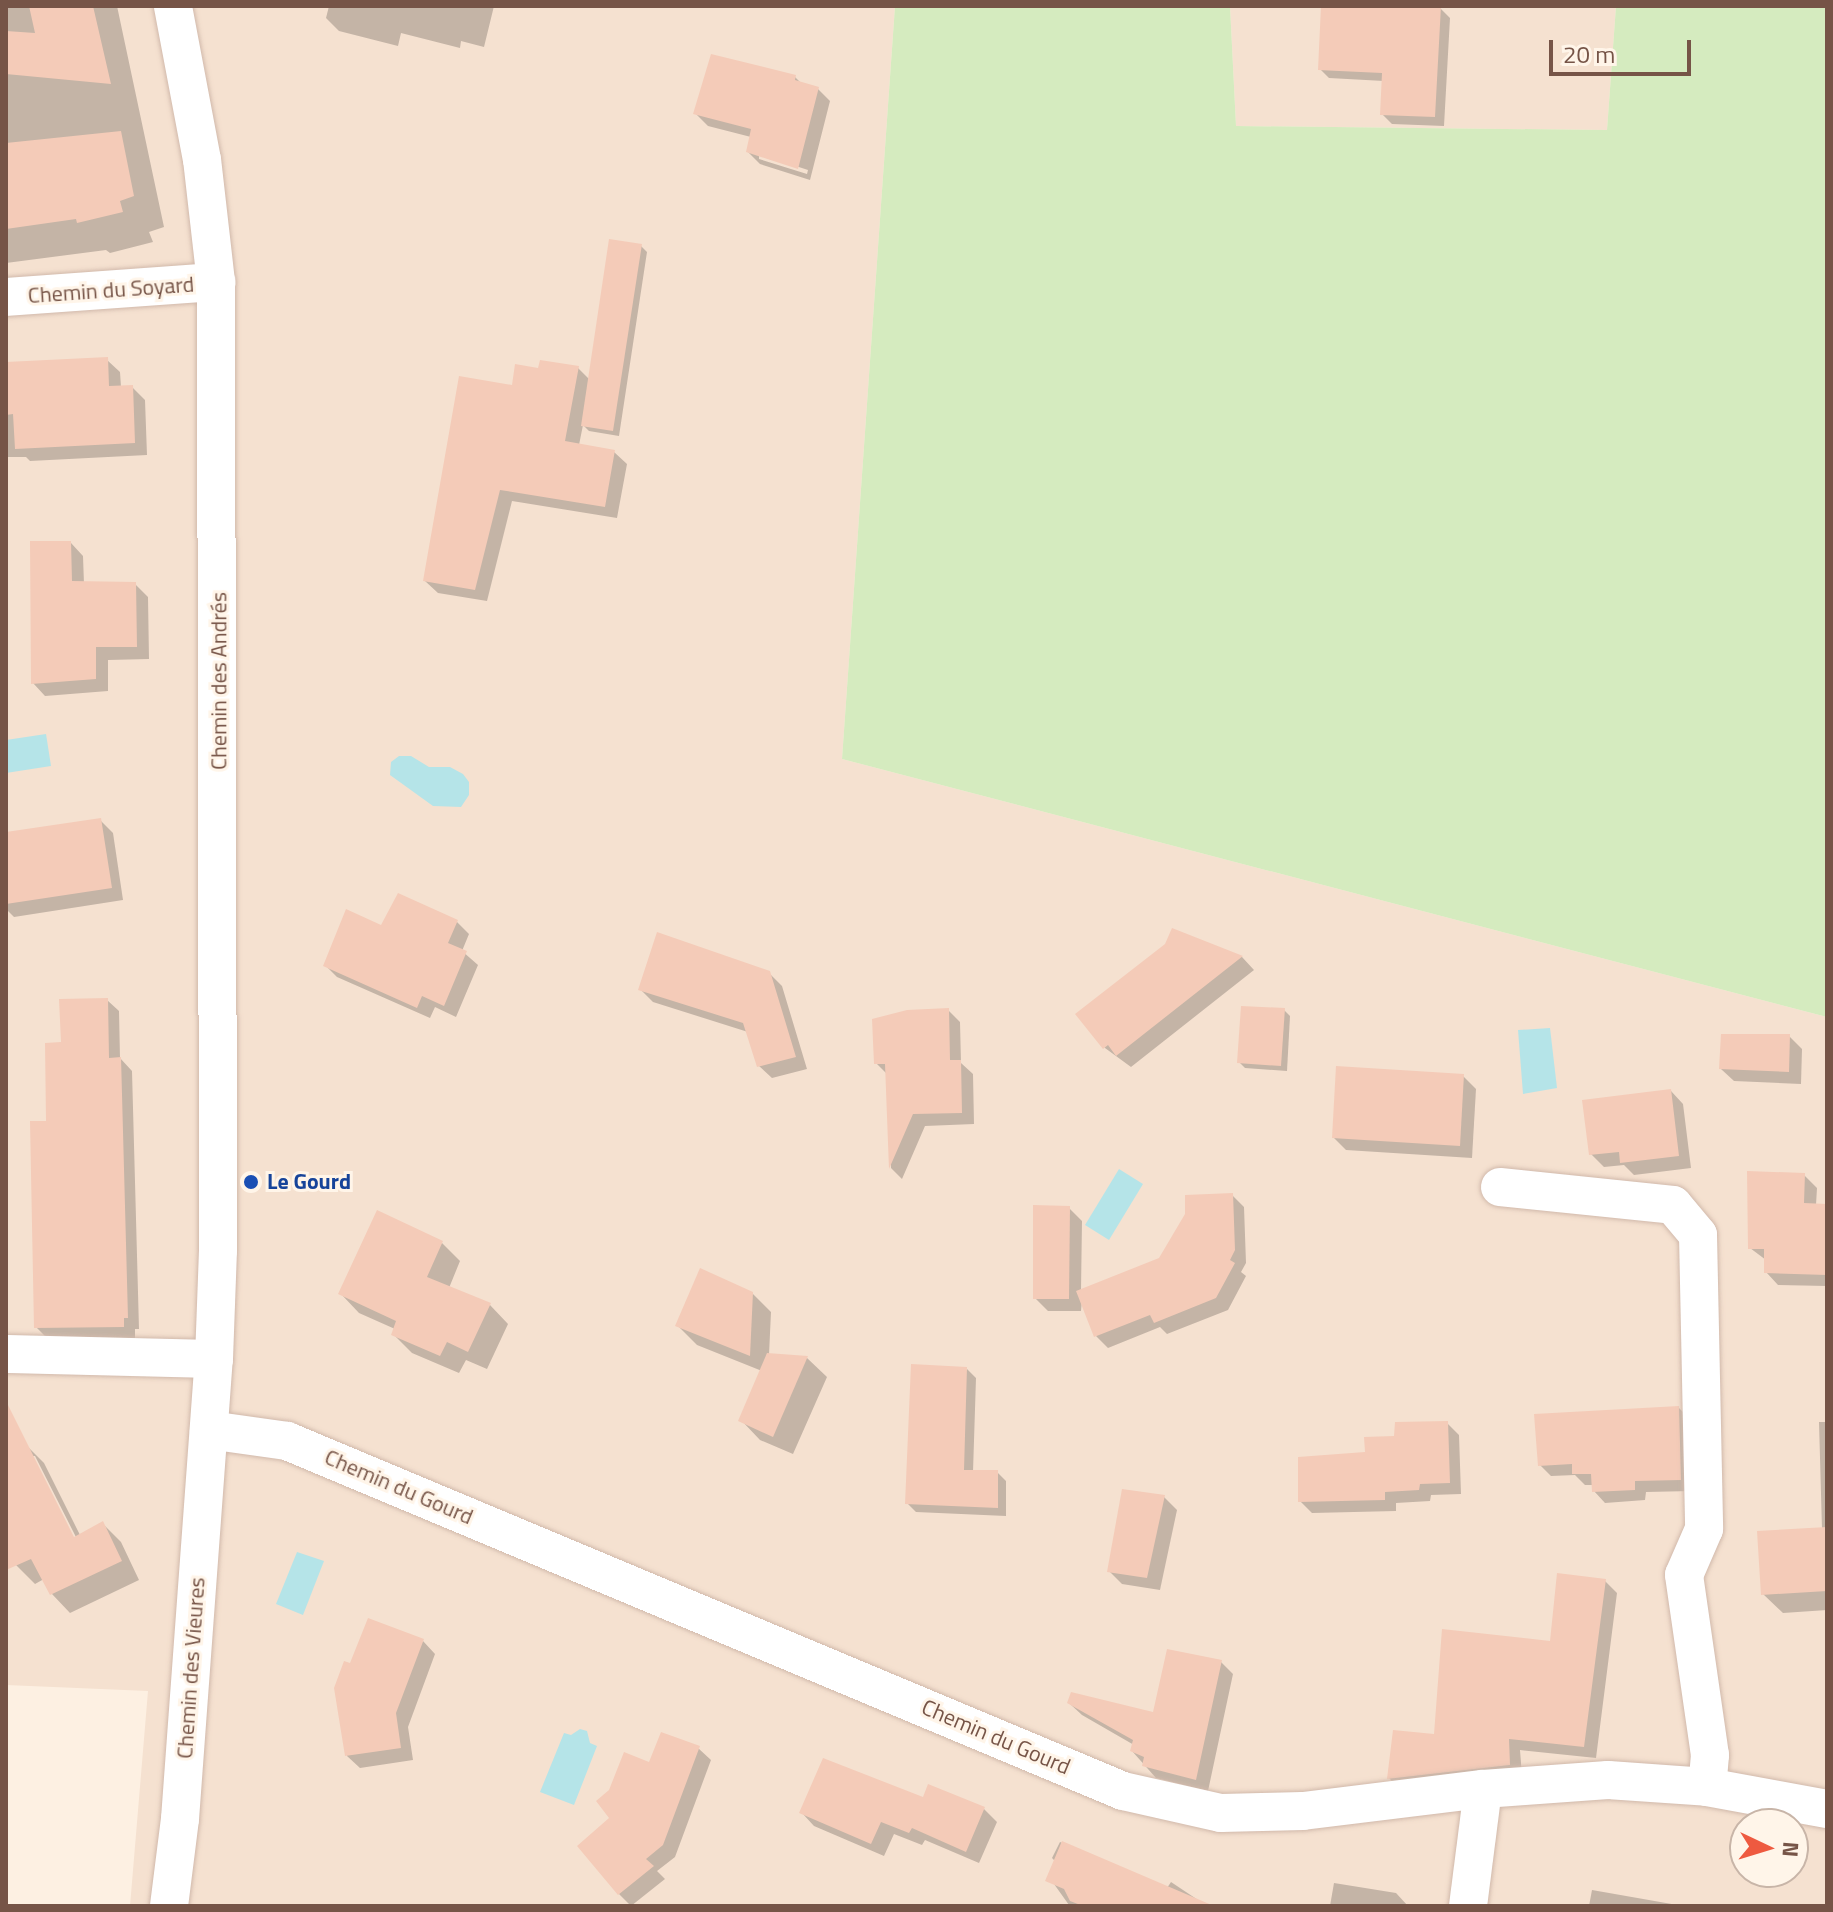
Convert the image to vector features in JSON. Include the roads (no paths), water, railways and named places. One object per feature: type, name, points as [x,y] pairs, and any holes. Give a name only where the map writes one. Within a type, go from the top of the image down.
[{"type":"street","name":"Chemin des Andrés","points":[[173,6],[202,160],[216,282],[218,1171],[214,1359],[209,1430]]},
{"type":"street","name":"Chemin du Soyard","points":[[6,297],[216,282]]},
{"type":"street","points":[[1500,1187],[1673,1205],[1698,1235],[1704,1529],[1684,1575],[1710,1755],[1707,1787]]},
{"type":"street","points":[[6,1354],[214,1359]]},
{"type":"street","name":"Chemin du Gourd","points":[[209,1430],[287,1441],[1123,1791],[1221,1813],[1303,1811],[1483,1789],[1608,1780],[1707,1787],[1827,1809]]},
{"type":"street","name":"Chemin des Vieures","points":[[169,1906],[180,1819],[209,1430]]},
{"type":"street","points":[[1468,1906],[1483,1789]]},
{"type":"water","points":[[46,734],[51,766],[6,773],[6,740]]},
{"type":"water","points":[[399,756],[411,756],[429,767],[450,767],[463,774],[469,782],[469,795],[461,807],[433,806],[390,775],[391,762]]},
{"type":"water","points":[[1550,1028],[1557,1088],[1523,1094],[1518,1030]]},
{"type":"water","points":[[1119,1169],[1143,1184],[1109,1240],[1085,1225]]},
{"type":"water","points":[[297,1552],[324,1561],[303,1615],[276,1604]]},
{"type":"water","points":[[580,1729],[587,1731],[590,1743],[597,1746],[574,1805],[540,1792],[564,1733],[571,1735]]},
{"type":"place","name":"Le Gourd","points":[[251,1182]]}]
